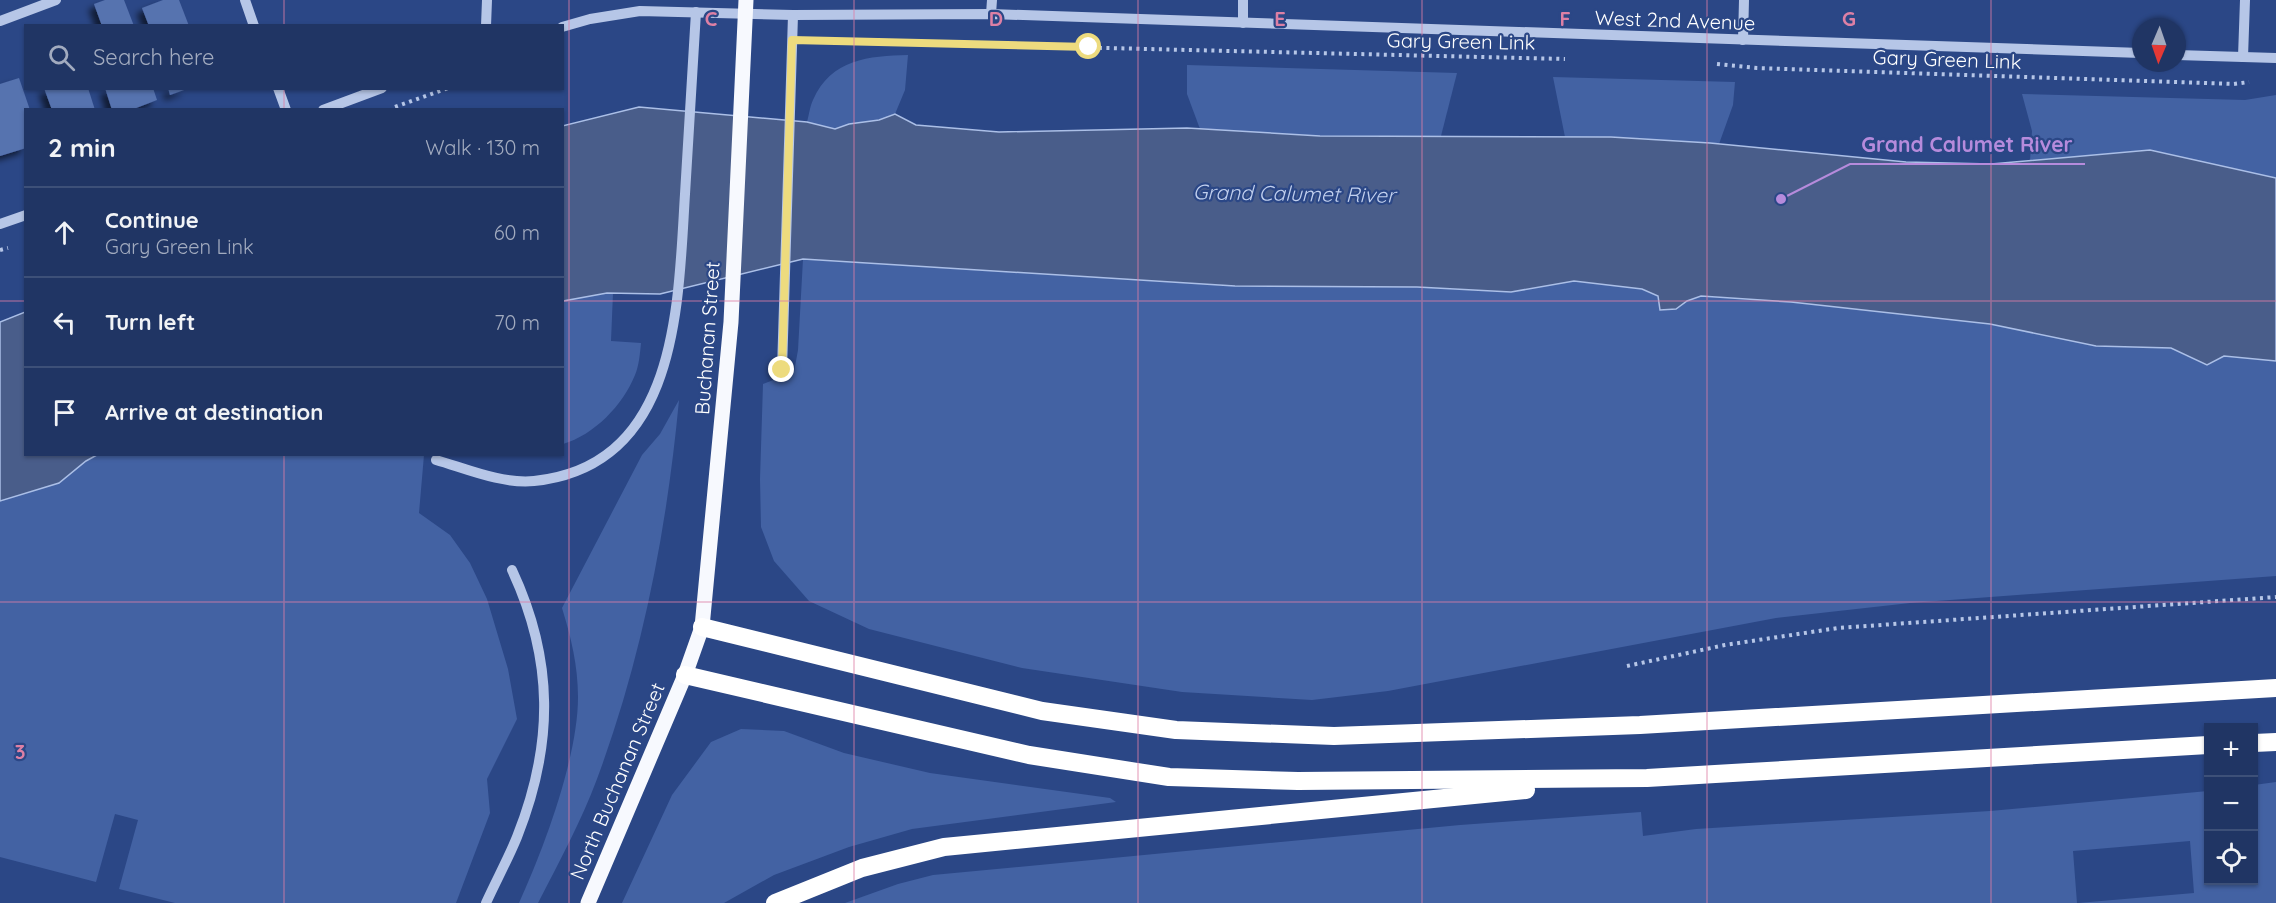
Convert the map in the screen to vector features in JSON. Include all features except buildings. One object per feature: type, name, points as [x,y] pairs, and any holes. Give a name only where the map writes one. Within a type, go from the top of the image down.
[{"type":"highway","points":[[702,627],[1042,711],[1188,730],[1334,736],[1640,724],[2276,688]]},
{"type":"highway","points":[[685,675],[1029,755],[1169,777],[1298,782],[1647,778]]},
{"type":"highway","points":[[2258,743],[2276,742]]},
{"type":"highway","points":[[775,903],[862,868],[944,847],[1647,778],[2204,745]]},
{"type":"main road","name":"Buchanan Street","points":[[685,675],[702,627],[731,322],[746,6]]},
{"type":"main road","name":"North Buchanan Street","points":[[588,903],[685,675]]},
{"type":"street","points":[[0,21],[56,0]]},
{"type":"street","points":[[245,0],[253,24]]},
{"type":"street","points":[[486,24],[487,0]]},
{"type":"street","points":[[992,0],[992,14]]},
{"type":"street","points":[[1243,0],[1243,23]]},
{"type":"street","points":[[1743,40],[1744,0]]},
{"type":"street","points":[[2243,57],[2245,0]]},
{"type":"street","name":"West 2nd Avenue","points":[[564,27],[629,12],[696,12],[746,6],[793,15],[992,14],[2132,53]]},
{"type":"street","points":[[436,460],[489,476],[517,481],[557,477],[597,462],[628,436],[654,396],[666,363],[681,261],[696,12]]},
{"type":"street","points":[[782,370],[793,15]]},
{"type":"street","points":[[2186,55],[2276,58]]},
{"type":"street","points":[[279,90],[285,108]]},
{"type":"street","points":[[328,108],[377,90]]},
{"type":"street","points":[[0,224],[24,216]]},
{"type":"street","points":[[486,903],[517,838],[531,799],[541,751],[545,715],[545,679],[538,640],[527,601],[512,570]]},
{"type":"path","name":"Gary Green Link","points":[[792,40],[1569,59]]},
{"type":"path","name":"Gary Green Link","points":[[1713,63],[1757,68],[2079,79],[2234,84],[2254,81]]},
{"type":"path","points":[[393,108],[442,90]]},
{"type":"path","points":[[1627,666],[1725,645],[1838,628],[2276,597]]},
{"type":"shaded area","points":[[908,55],[905,90],[895,114],[879,120],[849,124],[835,129],[807,122],[812,102],[821,86],[841,68],[866,59]]},
{"type":"shaded area","points":[[1187,65],[1457,73],[1441,136],[1320,136],[1200,129],[1187,94]]},
{"type":"shaded area","points":[[1553,77],[1735,82],[1733,105],[1719,144],[1611,137],[1565,137]]},
{"type":"shaded area","points":[[2022,94],[2245,100],[2276,95],[2276,178],[2150,150],[2030,161],[2032,131]]},
{"type":"shaded area","points":[[803,259],[1235,286],[1417,287],[1511,292],[1574,281],[1642,289],[1658,296],[1660,310],[1675,309],[1701,296],[1791,302],[1990,324],[2096,346],[2171,348],[2207,364],[2224,356],[2276,361],[2276,576],[1910,603],[1776,618],[1388,691],[1312,700],[1182,692],[1022,668],[869,629],[809,601],[774,561],[761,527],[763,384],[794,372],[798,350]]},
{"type":"shaded area","points":[[613,293],[611,341],[641,343],[636,371],[630,386],[615,408],[586,434],[564,444],[564,301]]},
{"type":"shaded area","points":[[679,400],[660,545],[640,640],[613,733],[584,811],[538,903],[519,903],[558,802],[576,721],[577,674],[562,608],[642,455],[660,434]]},
{"type":"shaded area","points":[[95,456],[424,456],[419,513],[450,535],[470,563],[487,599],[508,669],[517,719],[487,779],[490,813],[456,903],[175,903],[119,889],[138,820],[115,814],[96,882],[0,857],[0,501],[59,483]]},
{"type":"shaded area","points":[[741,729],[784,731],[844,753],[930,773],[1110,798],[1116,802],[912,829],[849,847],[774,875],[724,903],[622,903],[672,795],[711,742]]},
{"type":"shaded area","points":[[2276,782],[2276,903],[2078,903],[2194,893],[2190,841],[2073,851],[2077,903],[845,903],[898,884],[933,875],[1460,825],[1641,812],[1643,836],[1696,829],[1990,811],[2204,791],[2204,885],[2258,885],[2258,784]]},
{"type":"water","points":[[639,107],[807,122],[835,129],[849,124],[879,120],[895,114],[916,125],[999,132],[1187,128],[1320,136],[1611,137],[1710,143],[1906,162],[1991,164],[2150,150],[2276,178],[2276,361],[2224,356],[2207,365],[2171,348],[2096,346],[1990,324],[1791,302],[1701,296],[1687,301],[1676,309],[1660,310],[1658,296],[1642,289],[1574,281],[1511,292],[1417,287],[1235,286],[803,259],[660,294],[607,293],[564,301],[564,126]]},
{"type":"water","points":[[24,312],[24,456],[95,456],[59,483],[0,501],[0,322]]},
{"type":"place","name":"Grand Calumet River","points":[[1781,199]]},
{"type":"route","points":[[782,370],[792,40],[1089,47]]}]
